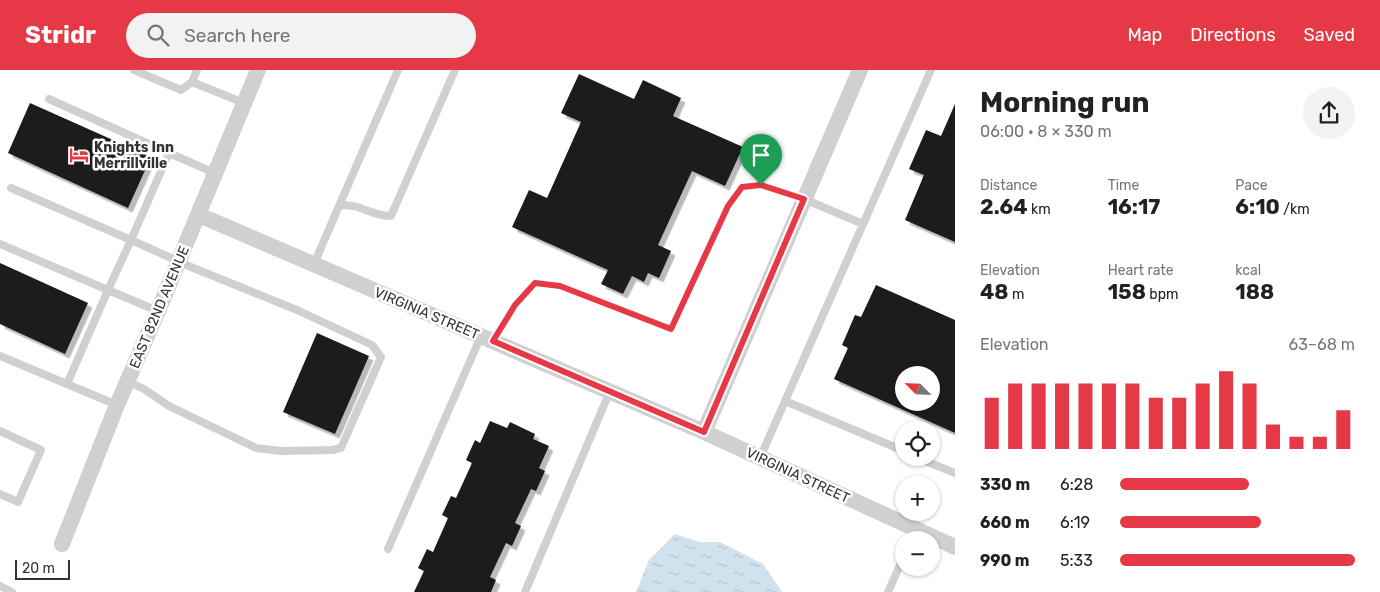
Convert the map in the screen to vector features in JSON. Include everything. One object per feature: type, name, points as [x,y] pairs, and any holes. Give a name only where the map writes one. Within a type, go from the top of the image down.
[{"type":"street","name":"EAST 82ND AVENUE","points":[[62,544],[117,406],[258,70]]},
{"type":"street","points":[[704,432],[860,70]]},
{"type":"street","name":"VIRGINIA STREET","points":[[199,214],[704,432],[914,532],[955,547]]},
{"type":"lane","points":[[134,70],[181,90],[192,82],[197,70]]},
{"type":"lane","points":[[314,264],[398,70]]},
{"type":"lane","points":[[339,206],[349,204],[380,216],[390,216],[455,70]]},
{"type":"lane","points":[[760,458],[931,70]]},
{"type":"lane","points":[[192,82],[244,103]]},
{"type":"lane","points":[[49,99],[214,173]]},
{"type":"lane","points":[[67,384],[169,153]]},
{"type":"lane","points":[[388,549],[487,338],[535,283],[560,286],[671,329],[728,206],[742,187],[761,185],[804,199],[863,224]]},
{"type":"lane","points":[[11,188],[298,310],[372,345],[381,357],[341,448],[332,450],[281,451],[256,448],[169,406],[128,381]]},
{"type":"lane","points":[[0,244],[158,311]]},
{"type":"lane","points":[[0,356],[117,406]]},
{"type":"lane","points":[[526,592],[610,391]]},
{"type":"lane","points":[[785,401],[895,447]]},
{"type":"lane","points":[[0,431],[41,450],[18,502],[0,494]]},
{"type":"lane","points":[[938,466],[955,473]]},
{"type":"lane","points":[[888,592],[895,576]]},
{"type":"lane","points":[[0,586],[12,592]]},
{"type":"water","points":[[675,534],[700,542],[720,542],[763,564],[782,592],[636,592],[649,560]]},
{"type":"building","points":[[579,74],[634,99],[643,80],[681,98],[673,116],[743,147],[725,186],[692,171],[658,245],[671,251],[659,278],[648,273],[644,282],[632,276],[623,294],[601,284],[608,270],[512,227],[529,190],[547,198],[581,122],[561,113]]},
{"type":"building","name":"Knights Inn Merrillville","points":[[30,103],[151,157],[128,208],[8,153]]},
{"type":"building","points":[[955,104],[955,242],[905,220],[924,175],[909,169],[926,130],[941,136]]},
{"type":"building","points":[[0,263],[88,303],[65,354],[0,324]]},
{"type":"building","points":[[876,285],[955,320],[955,433],[940,426],[940,421],[928,421],[906,411],[940,411],[940,366],[895,366],[895,406],[834,379],[848,348],[842,345],[855,315],[861,317]]},
{"type":"building","points":[[317,333],[369,356],[335,434],[283,412]]},
{"type":"building","points":[[490,421],[507,428],[510,422],[535,434],[533,439],[549,446],[539,468],[545,471],[536,491],[531,489],[515,523],[521,526],[512,546],[506,543],[490,577],[496,580],[491,592],[414,592],[424,571],[418,568],[427,549],[433,552],[448,518],[442,515],[451,496],[456,498],[472,463],[466,460],[475,440],[480,443]]},
{"type":"place","name":"Knights Inn Merrillville","points":[[79,155]]},
{"type":"route","points":[[761,185],[804,199],[704,432],[493,341],[515,305],[535,283],[560,286],[671,329],[728,206],[742,187],[761,185]]}]
